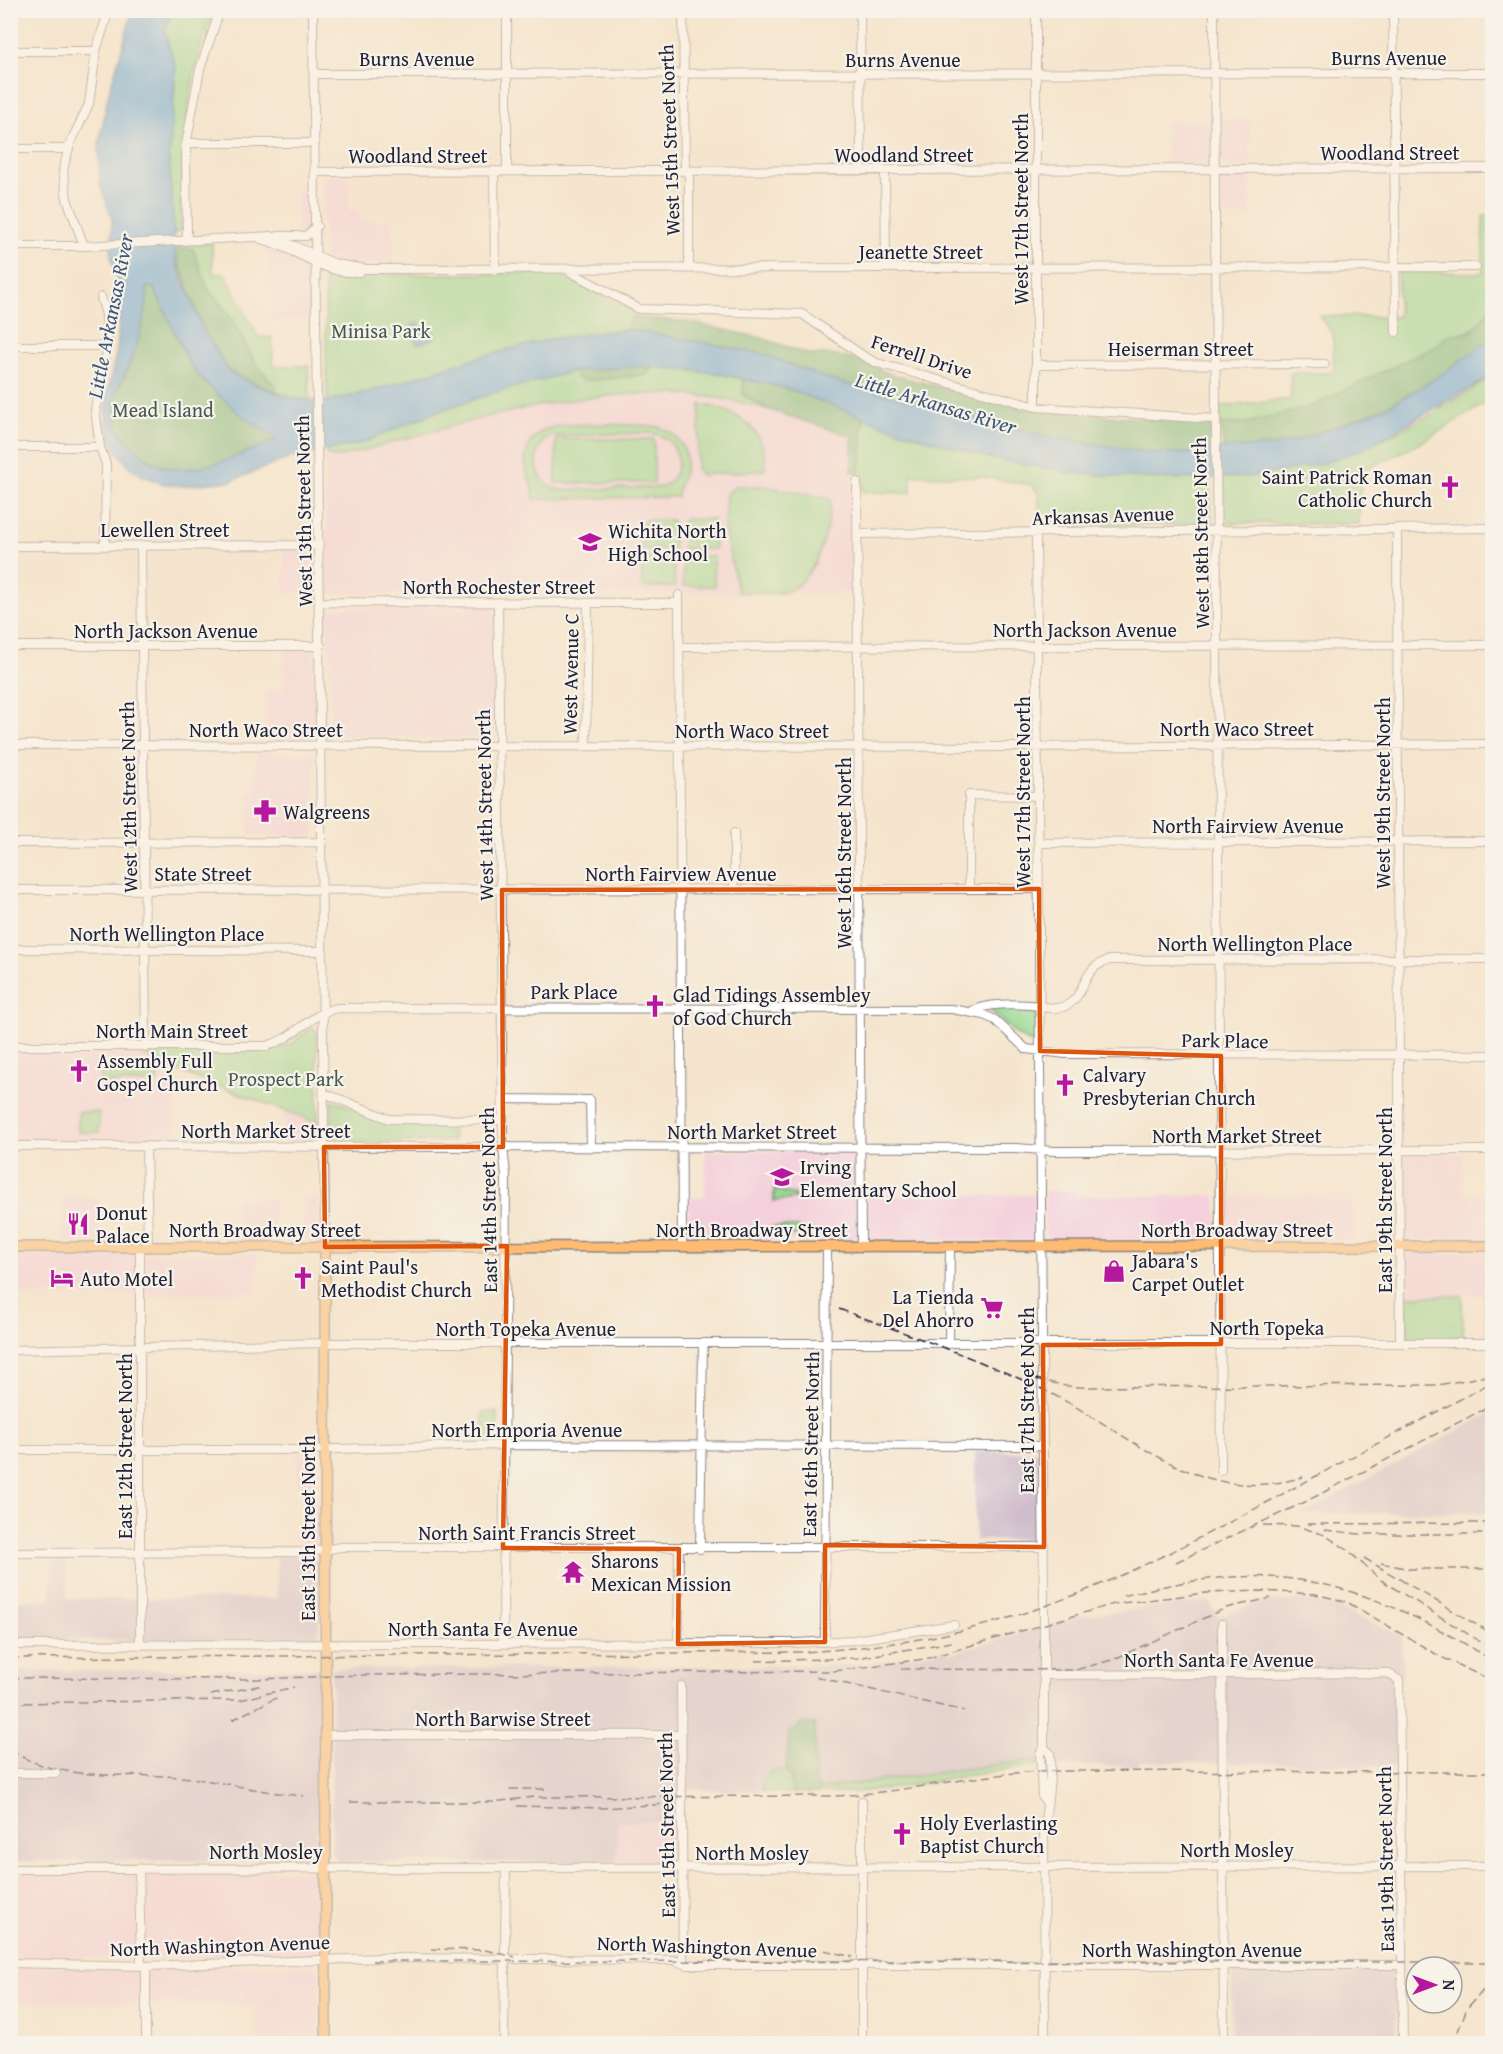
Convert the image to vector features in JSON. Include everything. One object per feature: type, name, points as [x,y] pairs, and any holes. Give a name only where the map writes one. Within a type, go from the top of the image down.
[{"type":"main road","name":"North Broadway Street","points":[[10,1248],[1492,1246]]},
{"type":"main road","name":"East 13th Street North","points":[[325,1247],[326,2043]]},
{"type":"street","points":[[84,246],[64,186],[63,170],[69,149],[89,104],[96,51],[109,10]]},
{"type":"street","points":[[187,238],[187,143],[200,69],[220,10]]},
{"type":"street","name":"West 13th Street North","points":[[313,10],[318,259],[322,1012]]},
{"type":"street","points":[[507,10],[507,171]]},
{"type":"street","name":"West 15th Street North","points":[[683,10],[686,169],[690,176],[689,269]]},
{"type":"street","points":[[860,10],[861,170]]},
{"type":"street","name":"West 17th Street North","points":[[1036,10],[1036,407]]},
{"type":"street","name":"West 18th Street North","points":[[1214,10],[1216,364],[1214,419],[1216,437],[1221,1056],[1221,1470]]},
{"type":"street","points":[[1393,10],[1396,332]]},
{"type":"street","points":[[10,51],[96,51]]},
{"type":"street","name":"Burns Avenue","points":[[314,74],[860,76],[1492,73]]},
{"type":"street","points":[[187,143],[315,143]]},
{"type":"street","points":[[10,149],[69,149]]},
{"type":"street","name":"Woodland Street","points":[[316,172],[1492,168]]},
{"type":"street","points":[[494,171],[495,270]]},
{"type":"street","points":[[885,171],[886,268]]},
{"type":"street","points":[[10,246],[84,246],[187,238],[306,236],[317,226]]},
{"type":"street","points":[[271,236],[318,259]]},
{"type":"street","points":[[254,237],[318,259]]},
{"type":"street","name":"Jeanette Street","points":[[318,259],[346,267],[366,269],[495,270],[1476,267]]},
{"type":"street","name":"Jeanette Street","points":[[318,259],[342,272],[357,273],[366,269]]},
{"type":"street","name":"Ferrell Drive","points":[[568,270],[639,309],[801,314],[877,363],[1036,407],[1214,419]]},
{"type":"street","points":[[317,282],[327,273],[342,272]]},
{"type":"street","points":[[101,297],[106,315],[108,346],[95,409],[100,447],[106,464],[105,546]]},
{"type":"street","points":[[10,346],[108,346]]},
{"type":"street","name":"Heiserman Street","points":[[1037,365],[1324,364]]},
{"type":"street","points":[[10,447],[100,447]]},
{"type":"street","name":"West 16th Street North","points":[[857,482],[861,1008]]},
{"type":"street","name":"West 19th Street North","points":[[1397,528],[1401,1057]]},
{"type":"street","name":"Arkansas Avenue","points":[[858,534],[1492,528]]},
{"type":"street","name":"West 17th Street North","points":[[1036,533],[1040,1051]]},
{"type":"street","name":"Lewellen Street","points":[[10,546],[319,545]]},
{"type":"street","name":"West 12th Street North","points":[[141,546],[146,1047]]},
{"type":"street","name":"North Rochester Street","points":[[320,602],[588,603],[679,599],[679,647]]},
{"type":"street","name":"West 14th Street North","points":[[498,603],[502,1007]]},
{"type":"street","name":"West Avenue C","points":[[586,746],[588,603]]},
{"type":"street","name":"North Jackson Avenue","points":[[679,647],[1492,645]]},
{"type":"street","name":"North Jackson Avenue","points":[[10,646],[321,646]]},
{"type":"street","points":[[679,647],[682,1247]]},
{"type":"street","name":"North Waco Street","points":[[10,745],[1492,744]]},
{"type":"street","points":[[969,889],[969,795],[1039,796]]},
{"type":"street","points":[[734,833],[735,890]]},
{"type":"street","name":"North Fairview Avenue","points":[[1039,843],[1492,841]]},
{"type":"street","points":[[10,843],[322,842]]},
{"type":"street","name":"North Fairview Avenue","points":[[322,890],[1039,889]]},
{"type":"street","name":"State Street","points":[[10,890],[322,890]]},
{"type":"street","name":"North Wellington Place","points":[[10,949],[323,951]]},
{"type":"street","name":"North Wellington Place","points":[[1040,1007],[1051,1009],[1071,1002],[1081,990],[1089,972],[1101,962],[1492,958]]},
{"type":"street","name":"Park Place","points":[[970,1012],[984,1006],[1040,1007]]},
{"type":"street","name":"East 14th Street North","points":[[502,1007],[503,1148],[506,1155],[507,1246],[503,1644]]},
{"type":"street","name":"Park Place","points":[[322,1012],[338,1008],[952,1008],[995,1020],[1018,1044],[1026,1049],[1040,1051],[1221,1056],[1492,1056]]},
{"type":"street","points":[[861,1008],[861,1247]]},
{"type":"street","name":"North Main Street","points":[[10,1047],[267,1046],[288,1038],[322,1012]]},
{"type":"street","name":"East 13th Street North","points":[[322,1012],[325,1247]]},
{"type":"street","name":"East 17th Street North","points":[[1040,1051],[1044,1547],[1044,1748],[1040,1753],[1042,1796],[1047,1802],[1044,1868],[1045,2043]]},
{"type":"street","name":"East 19th Street North","points":[[1400,1343],[1401,1057]]},
{"type":"street","points":[[324,1093],[388,1119],[503,1120]]},
{"type":"street","points":[[503,1099],[590,1100],[591,1148]]},
{"type":"street","name":"North Market Street","points":[[10,1146],[861,1148],[1221,1152],[1492,1150]]},
{"type":"street","name":"East 12th Street North","points":[[140,1645],[141,1347],[146,1146]]},
{"type":"street","name":"East 16th Street North","points":[[825,1642],[827,1247]]},
{"type":"street","points":[[949,1344],[950,1247]]},
{"type":"street","name":"North Topeka Avenue","points":[[10,1350],[326,1343],[1042,1345]]},
{"type":"street","points":[[700,1549],[703,1343]]},
{"type":"street","name":"North Topeka","points":[[1042,1345],[1492,1343]]},
{"type":"street","name":"North Emporia Avenue","points":[[10,1450],[504,1445],[825,1448],[1043,1446]]},
{"type":"street","name":"North Saint Francis Street","points":[[10,1553],[310,1552],[341,1547],[700,1549],[825,1545],[1044,1547]]},
{"type":"street","points":[[678,1644],[679,1549]]},
{"type":"street","points":[[1222,1624],[1224,2043]]},
{"type":"street","name":"North Santa Fe Avenue","points":[[10,1645],[825,1642],[884,1637],[954,1625]]},
{"type":"street","name":"North Santa Fe Avenue","points":[[1043,1675],[1395,1675]]},
{"type":"street","name":"East 19th Street North","points":[[1395,1675],[1399,1680],[1401,1690],[1403,2043]]},
{"type":"street","name":"East 15th Street North","points":[[681,1686],[683,1964]]},
{"type":"street","name":"North Barwise Street","points":[[326,1735],[681,1735]]},
{"type":"street","points":[[10,1773],[56,1773]]},
{"type":"street","points":[[861,1801],[862,2043]]},
{"type":"street","name":"North Mosley","points":[[10,1869],[1492,1866]]},
{"type":"street","points":[[139,1868],[146,2043]]},
{"type":"street","points":[[504,2043],[506,1868]]},
{"type":"street","name":"North Washington Avenue","points":[[10,1963],[143,1966],[326,1958],[673,1960],[683,1964],[862,1966],[1402,1965]]},
{"type":"highlighted area","points":[[1039,889],[1040,1051],[1221,1056],[1221,1344],[1043,1345],[1044,1547],[825,1545],[825,1642],[678,1644],[679,1549],[503,1548],[507,1246],[325,1247],[324,1147],[503,1147],[502,890]]},
{"type":"shaded area","points":[[1220,119],[1250,119],[1250,165],[1223,165],[1220,162]]},
{"type":"shaded area","points":[[1166,122],[1211,122],[1211,163],[1166,164]]},
{"type":"shaded area","points":[[1250,172],[1251,216],[1220,215],[1222,174]]},
{"type":"shaded area","points":[[325,176],[348,176],[349,210],[359,209],[360,220],[393,220],[393,264],[351,265],[325,257],[322,181]]},
{"type":"shaded area","points":[[296,188],[309,188],[309,229],[308,232],[297,234]]},
{"type":"shaded area","points":[[268,244],[310,263],[311,320],[272,321],[272,289],[268,288]]},
{"type":"shaded area","name":"Wichita North High School","points":[[619,395],[696,395],[744,402],[852,436],[854,593],[328,593],[325,458],[340,457],[527,406]]},
{"type":"shaded area","points":[[283,549],[311,551],[314,593],[284,593]]},
{"type":"shaded area","points":[[494,607],[495,738],[336,736],[332,733],[327,608]]},
{"type":"shaded area","points":[[285,648],[312,649],[315,655],[314,732],[310,737],[264,737],[265,691],[284,691]]},
{"type":"shaded area","points":[[256,752],[313,754],[315,764],[314,836],[249,836],[248,792],[256,792]]},
{"type":"shaded area","points":[[11,1051],[139,1052],[175,1070],[176,1142],[11,1141]]},
{"type":"shaded area","points":[[284,1110],[318,1123],[317,1140],[284,1141]]},
{"type":"shaded area","points":[[10,1151],[15,1151],[15,1242],[11,1242]]},
{"type":"shaded area","name":"Irving Elementary School","points":[[706,1151],[856,1152],[859,1236],[850,1241],[689,1239],[688,1198],[705,1197]]},
{"type":"shaded area","points":[[1408,1154],[1463,1154],[1463,1194],[1492,1195],[1492,1240],[1407,1239],[1405,1159]]},
{"type":"shaded area","points":[[1045,1191],[1077,1191],[1077,1196],[1216,1196],[1217,1237],[1213,1241],[1050,1240],[1045,1235]]},
{"type":"shaded area","points":[[867,1195],[1038,1195],[1038,1239],[1034,1241],[870,1240],[867,1236]]},
{"type":"shaded area","points":[[1227,1196],[1353,1196],[1353,1240],[1228,1239]]},
{"type":"shaded area","points":[[63,1198],[99,1198],[98,1242],[63,1242]]},
{"type":"shaded area","points":[[237,1199],[274,1199],[274,1240],[237,1242]]},
{"type":"shaded area","points":[[303,1199],[319,1199],[318,1230],[310,1239],[303,1239]]},
{"type":"shaded area","points":[[1492,1251],[1492,1339],[1483,1339],[1482,1295],[1406,1296],[1406,1257],[1409,1252]]},
{"type":"shaded area","points":[[10,1253],[136,1253],[138,1295],[11,1296]]},
{"type":"shaded area","points":[[147,1254],[257,1254],[257,1293],[144,1295],[144,1258]]},
{"type":"shaded area","points":[[1492,1412],[1492,1512],[1302,1514]]},
{"type":"shaded area","points":[[975,1451],[1038,1452],[1038,1540],[975,1540]]},
{"type":"shaded area","points":[[297,1453],[318,1454],[319,1486],[297,1486]]},
{"type":"shaded area","points":[[318,1500],[319,1541],[317,1544],[303,1545],[302,1501]]},
{"type":"shaded area","points":[[51,1556],[66,1556],[67,1599],[277,1598],[277,1556],[315,1556],[319,1562],[319,1636],[312,1641],[11,1640],[10,1601],[51,1600]]},
{"type":"shaded area","points":[[1300,1600],[1336,1607],[1402,1636],[1403,1672],[1397,1684],[1397,1767],[1347,1764],[1139,1762],[1139,1766],[1036,1766],[1036,1759],[820,1789],[815,1782],[815,1724],[789,1733],[786,1771],[773,1770],[763,1778],[762,1791],[677,1789],[678,1821],[617,1822],[617,1862],[340,1862],[332,1852],[332,1669],[868,1665],[947,1649],[949,1654],[1081,1616],[1209,1601],[1218,1617],[1260,1602]]},
{"type":"shaded area","points":[[318,1669],[319,1783],[316,1853],[313,1857],[302,1860],[11,1861],[10,1671]]},
{"type":"shaded area","points":[[678,1821],[678,1860],[617,1862],[617,1822]]},
{"type":"shaded area","points":[[131,1871],[137,1876],[138,1950],[134,1955],[123,1957],[11,1957],[10,1872]]},
{"type":"shaded area","points":[[148,1871],[308,1871],[316,1883],[318,1952],[312,1956],[149,1957],[144,1949],[144,1877]]},
{"type":"shaded area","points":[[11,1966],[313,1966],[319,1970],[319,2042],[257,2043],[257,2005],[11,2003]]},
{"type":"shaded area","points":[[1232,1969],[1396,1970],[1396,2043],[1231,2043]]},
{"type":"green space","points":[[172,11],[216,11],[198,59],[192,87],[185,144],[181,224],[179,232],[173,233],[169,160],[176,68],[165,33]]},
{"type":"green space","points":[[1483,216],[1492,216],[1492,317],[1439,349],[1323,409],[1221,429],[1219,407],[1291,399],[1291,373],[1334,373],[1333,334],[1319,316],[1398,317],[1398,272],[1483,273]]},
{"type":"green space","points":[[212,243],[213,274],[225,274],[258,337],[272,337],[273,366],[308,366],[310,400],[296,399],[252,384],[176,262],[173,245]]},
{"type":"green space","points":[[174,249],[193,249],[208,289],[229,314],[257,366],[276,386],[276,392],[229,372],[203,329]]},
{"type":"green space","name":"Minisa Park","points":[[556,273],[635,312],[627,329],[518,348],[386,387],[327,401],[325,278],[329,275]]},
{"type":"green space","name":"Mead Island","points":[[147,288],[154,288],[190,364],[201,379],[241,415],[277,439],[215,464],[182,469],[166,467],[151,461],[127,442],[117,423],[115,400],[137,342],[146,309]]},
{"type":"green space","points":[[1492,307],[1492,338],[1438,377],[1387,407],[1306,438],[1275,446],[1223,448],[1220,425],[1251,422],[1310,407],[1436,346],[1448,335],[1471,332]]},
{"type":"green space","points":[[633,317],[688,322],[762,338],[810,355],[825,354],[859,360],[893,375],[1036,411],[1212,423],[1213,449],[1189,453],[1150,453],[1048,437],[827,379],[764,354],[627,329]]},
{"type":"green space","points":[[653,367],[716,373],[743,379],[743,395],[770,410],[716,398],[662,394],[608,396],[553,403],[499,414],[340,457],[327,456],[326,450],[362,443],[435,412],[496,392],[575,371],[577,378],[645,375]]},
{"type":"green space","points":[[653,367],[645,375],[584,381],[577,378],[575,371]]},
{"type":"green space","points":[[1492,376],[1492,399],[1418,444],[1361,471],[1359,524],[1223,523],[1223,478],[1295,469],[1365,446],[1430,415]]},
{"type":"green space","points":[[743,379],[786,388],[863,417],[861,463],[858,472],[852,472],[852,436],[770,410],[743,394]]},
{"type":"green space","points":[[701,404],[726,411],[747,424],[761,443],[765,455],[765,470],[702,475],[696,469]]},
{"type":"green space","points":[[863,417],[949,446],[1033,465],[1118,476],[1209,479],[1212,524],[1039,526],[1039,494],[1032,485],[982,477],[911,475],[911,493],[863,492],[862,477],[858,472],[861,463]]},
{"type":"green space","points":[[571,425],[655,426],[669,431],[683,447],[686,461],[677,497],[534,499],[525,461],[529,446],[541,432],[549,428]],"holes":[[[652,433],[662,436],[669,442],[677,457],[675,473],[662,487],[561,490],[545,482],[537,466],[539,449],[544,441],[552,436]]]},
{"type":"green space","points":[[556,439],[654,439],[654,483],[556,483]]},
{"type":"green space","points":[[736,486],[764,486],[831,499],[824,540],[819,554],[804,579],[793,588],[776,594],[738,592],[724,529],[726,494]]},
{"type":"green space","points":[[686,519],[713,519],[715,549],[683,549],[682,522]]},
{"type":"green space","points":[[645,520],[672,520],[674,550],[642,550],[642,523]]},
{"type":"green space","points":[[713,556],[715,586],[683,586],[683,559]]},
{"type":"green space","points":[[673,557],[675,587],[642,587],[642,560]]},
{"type":"green space","points":[[992,1007],[1036,1009],[1036,1043],[1023,1039],[1011,1030],[990,1010]]},
{"type":"green space","name":"Prospect Park","points":[[312,1027],[317,1031],[318,1123],[175,1070],[139,1052],[269,1051],[291,1044]]},
{"type":"green space","points":[[101,1072],[157,1072],[157,1083],[101,1083]]},
{"type":"green space","points":[[335,1101],[389,1121],[452,1122],[453,1141],[332,1143],[331,1102]]},
{"type":"green space","points":[[78,1112],[99,1112],[99,1132],[78,1132]]},
{"type":"green space","points":[[774,1190],[795,1195],[795,1199],[774,1201]]},
{"type":"green space","points":[[799,1227],[801,1234],[764,1236],[764,1229]]},
{"type":"green space","points":[[1406,1296],[1462,1296],[1463,1339],[1408,1338]]},
{"type":"green space","points":[[483,1412],[497,1412],[498,1440],[483,1440]]},
{"type":"green space","points":[[803,1723],[815,1724],[815,1782],[820,1789],[819,1793],[792,1793],[791,1777],[786,1771],[789,1733]]},
{"type":"green space","points":[[1036,1759],[1036,1766],[901,1787],[819,1793],[820,1789]]},
{"type":"green space","points":[[773,1770],[786,1771],[791,1777],[792,1793],[762,1791],[763,1778]]},
{"type":"water","points":[[133,11],[172,11],[165,33],[176,68],[169,160],[176,262],[203,329],[229,372],[252,384],[296,399],[327,401],[366,393],[483,356],[555,338],[627,329],[764,354],[827,379],[1048,437],[1150,453],[1189,453],[1223,448],[1275,446],[1306,438],[1387,407],[1438,377],[1492,338],[1492,376],[1363,449],[1324,463],[1250,477],[1156,479],[1071,473],[989,458],[886,426],[786,388],[716,373],[642,366],[575,371],[496,392],[435,412],[362,443],[290,458],[231,481],[182,486],[164,484],[143,476],[130,467],[115,449],[107,428],[105,402],[117,350],[121,292],[111,257],[112,218],[100,184],[99,144],[108,96]],"holes":[[[147,288],[154,288],[190,364],[201,379],[241,415],[277,439],[214,464],[180,469],[164,467],[150,461],[127,442],[119,430],[115,415],[116,393],[141,331],[146,309]]]},
{"type":"water","points":[[419,323],[423,335],[433,332],[435,338],[417,344],[411,325]]},
{"type":"railway","points":[[839,1309],[967,1357],[1042,1389],[1135,1444],[1166,1461],[1197,1474],[1230,1483],[1265,1484],[1303,1477]]},
{"type":"railway","points":[[1036,1379],[1081,1387],[1438,1385],[1492,1375]]},
{"type":"railway","points":[[10,1658],[803,1652],[924,1638],[995,1622],[1034,1610],[1110,1580],[1220,1527],[1492,1382]]},
{"type":"railway","points":[[1176,1562],[1305,1502],[1492,1405]]},
{"type":"railway","points":[[1307,1524],[1492,1523]]},
{"type":"railway","points":[[1263,1525],[1297,1526],[1325,1535],[1346,1549],[1381,1580],[1492,1649]]},
{"type":"railway","points":[[1325,1530],[1359,1534],[1492,1534]]},
{"type":"railway","points":[[1364,1558],[1492,1634]]},
{"type":"railway","points":[[1381,1563],[1409,1569],[1492,1569]]},
{"type":"railway","points":[[1123,1596],[1177,1584],[1226,1577],[1272,1577],[1315,1583],[1357,1594],[1400,1610],[1492,1660]]},
{"type":"railway","points":[[10,1678],[257,1679],[362,1675],[834,1671],[925,1659],[1114,1604],[1206,1593],[1261,1591],[1315,1594],[1347,1602],[1441,1657],[1492,1681]]},
{"type":"railway","points":[[901,1669],[1075,1670],[1112,1660],[1226,1608],[1271,1598]]},
{"type":"railway","points":[[755,1661],[857,1658],[952,1642]]},
{"type":"railway","points":[[816,1677],[964,1711]]},
{"type":"railway","points":[[211,1695],[264,1685]]},
{"type":"railway","points":[[10,1703],[240,1700],[294,1687]]},
{"type":"railway","points":[[232,1720],[280,1696]]},
{"type":"railway","points":[[10,1750],[31,1761],[75,1772],[190,1778],[304,1796]]},
{"type":"railway","points":[[350,1802],[493,1802],[533,1797],[834,1796],[1040,1771],[1492,1772]]},
{"type":"railway","points":[[509,1789],[545,1789]]},
{"type":"railway","points":[[517,1806],[601,1808],[670,1804]]},
{"type":"railway","points":[[431,1949],[485,1950],[515,1957]]},
{"type":"railway","points":[[824,1950],[853,1957]]},
{"type":"railway","points":[[372,1961],[1492,1962]]},
{"type":"railway","points":[[1453,2044],[1467,2008],[1492,1981]]},
{"type":"place","name":"Saint Patrick Roman Catholic Church","points":[[1450,487]]},
{"type":"place","name":"Wichita North High School","points":[[590,542]]},
{"type":"place","name":"Walgreens","points":[[265,811]]},
{"type":"place","name":"Glad Tidings Assembley of God Church","points":[[655,1006]]},
{"type":"place","name":"Assembly Full Gospel Church","points":[[79,1071]]},
{"type":"place","name":"Calvary Presbyterian Church","points":[[1065,1085]]},
{"type":"place","name":"Irving Elementary School","points":[[782,1177]]},
{"type":"place","name":"Donut Palace","points":[[78,1224]]},
{"type":"place","name":"Jabara's Carpet Outlet","points":[[1114,1271]]},
{"type":"place","name":"Auto Motel","points":[[62,1278]]},
{"type":"place","name":"Saint Paul's Methodist Church","points":[[303,1278]]},
{"type":"place","name":"La Tienda Del Ahorro","points":[[992,1308]]},
{"type":"place","name":"Sharons Mexican Mission","points":[[573,1572]]},
{"type":"place","name":"Holy Everlasting Baptist Church","points":[[902,1834]]},
{"type":"water label","name":"Little Arkansas River","points":[[110,316]]},
{"type":"water label","name":"Little Arkansas River","points":[[936,403]]}]
